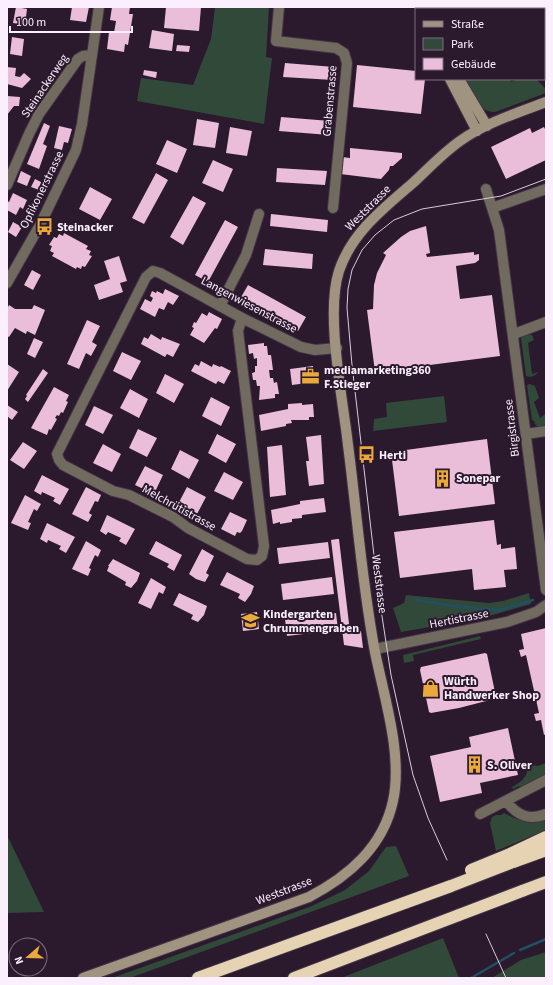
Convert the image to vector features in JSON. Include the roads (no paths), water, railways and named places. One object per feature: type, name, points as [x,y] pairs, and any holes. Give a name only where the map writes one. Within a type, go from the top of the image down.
[{"type":"highway","points":[[512,858],[546,837]]},
{"type":"highway","points":[[198,978],[389,907],[512,858],[546,850]]},
{"type":"highway","points":[[294,978],[546,882]]},
{"type":"main road","points":[[451,80],[482,128]]},
{"type":"main road","points":[[459,80],[482,128]]},
{"type":"main road","name":"Weststrasse","points":[[83,978],[309,897],[343,877],[368,853],[386,822],[395,788],[395,755],[375,649],[366,589],[337,348],[334,300],[339,271],[353,242],[369,222],[460,141],[482,128],[546,102]]},
{"type":"street","name":"Opfikonerstrasse","points":[[7,283],[40,225],[76,150],[82,124],[99,7]]},
{"type":"street","name":"Grabenstrasse","points":[[279,7],[276,41],[336,48],[344,53],[347,63],[333,208]]},
{"type":"street","name":"Steinackerweg","points":[[7,185],[29,134],[50,96],[78,59],[83,56],[92,55]]},
{"type":"street","name":"Birgistrasse","points":[[486,188],[499,230],[514,334],[546,590]]},
{"type":"street","points":[[492,208],[546,189]]},
{"type":"street","points":[[220,306],[246,255],[259,214]]},
{"type":"street","name":"Langenwiesenstrasse","points":[[153,272],[160,272],[242,318],[301,347],[319,350],[337,348]]},
{"type":"street","name":"Melchrütistrasse","points":[[153,272],[146,277],[59,449],[59,460],[63,465],[113,491],[129,495],[173,517],[188,528],[253,561],[262,556],[264,546],[238,331],[242,318]]},
{"type":"street","points":[[514,334],[546,322]]},
{"type":"street","points":[[526,434],[546,431]]},
{"type":"street","name":"Hertistrasse","points":[[375,649],[496,625],[536,612],[546,606]]},
{"type":"street","points":[[480,814],[546,780]]},
{"type":"street","points":[[506,801],[514,811],[524,817],[532,818],[546,814]]},
{"type":"waterway","points":[[416,600],[459,607],[500,610],[533,600]]},
{"type":"waterway","points":[[520,950],[546,939]]},
{"type":"waterway","points":[[471,978],[514,953]]},
{"type":"tram line","points":[[447,860],[428,818],[413,775],[391,675],[378,590],[352,365],[347,308],[348,289],[352,270],[362,250],[375,235],[394,220],[422,209],[501,196],[546,179]]},
{"type":"tram line","points":[[486,934],[506,978]]},
{"type":"place","name":"Steinacker","points":[[44,227]]},
{"type":"place","name":"mediamarketing360 F.Stieger","points":[[311,377]]},
{"type":"place","name":"Herti","points":[[366,455]]},
{"type":"place","name":"Sonepar","points":[[443,478]]},
{"type":"place","name":"Kindergarten Chrummengraben","points":[[250,621]]},
{"type":"place","name":"Würth Handwerker Shop","points":[[431,688]]},
{"type":"place","name":"S. Oliver","points":[[474,765]]}]
